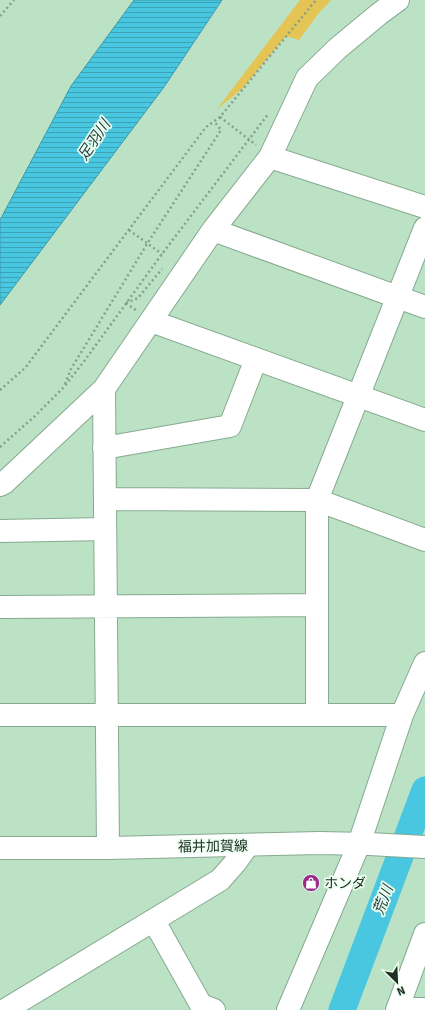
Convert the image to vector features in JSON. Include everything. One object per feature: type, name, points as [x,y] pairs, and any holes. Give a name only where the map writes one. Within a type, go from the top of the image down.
[{"type":"street","points":[[0,485],[4,483],[104,389],[213,230],[270,157],[307,78],[338,48],[398,0]]},
{"type":"street","points":[[270,157],[425,207]]},
{"type":"street","points":[[317,715],[317,500],[425,228]]},
{"type":"street","points":[[213,230],[425,307]]},
{"type":"street","points":[[151,321],[425,420]]},
{"type":"street","points":[[104,448],[230,426],[256,359]]},
{"type":"street","points":[[104,389],[108,848]]},
{"type":"street","points":[[105,499],[317,500],[425,540]]},
{"type":"street","points":[[0,530],[105,530]]},
{"type":"street","points":[[0,606],[317,605]]},
{"type":"street","points":[[288,1010],[364,844],[402,715],[425,663]]},
{"type":"street","points":[[0,715],[402,715]]},
{"type":"street","name":"福井加賀線","points":[[0,848],[108,848],[319,843],[425,847]]},
{"type":"street","points":[[8,1009],[220,880],[248,845]]},
{"type":"street","points":[[154,920],[203,1008]]},
{"type":"street","points":[[425,934],[398,1010],[425,1009]]},
{"type":"path","points":[[0,16],[14,0]]},
{"type":"path","points":[[0,390],[24,368],[206,127],[220,117],[316,0]]},
{"type":"path","points":[[0,447],[35,416],[64,387],[162,254],[270,112]]},
{"type":"path","points":[[220,117],[270,157]]},
{"type":"path","points":[[64,387],[71,369],[147,244],[221,130],[214,121]]},
{"type":"path","points":[[129,230],[162,254]]},
{"type":"shaded area","points":[[300,0],[331,0],[318,14],[299,40],[286,36],[242,89],[217,109]]},
{"type":"water","name":"足羽川","points":[[134,0],[222,0],[164,87],[0,305],[0,220],[71,86]]},
{"type":"waterway","name":"荒川","points":[[342,1010],[425,790]]},
{"type":"place","name":"ホンダ","points":[[311,883]]}]
